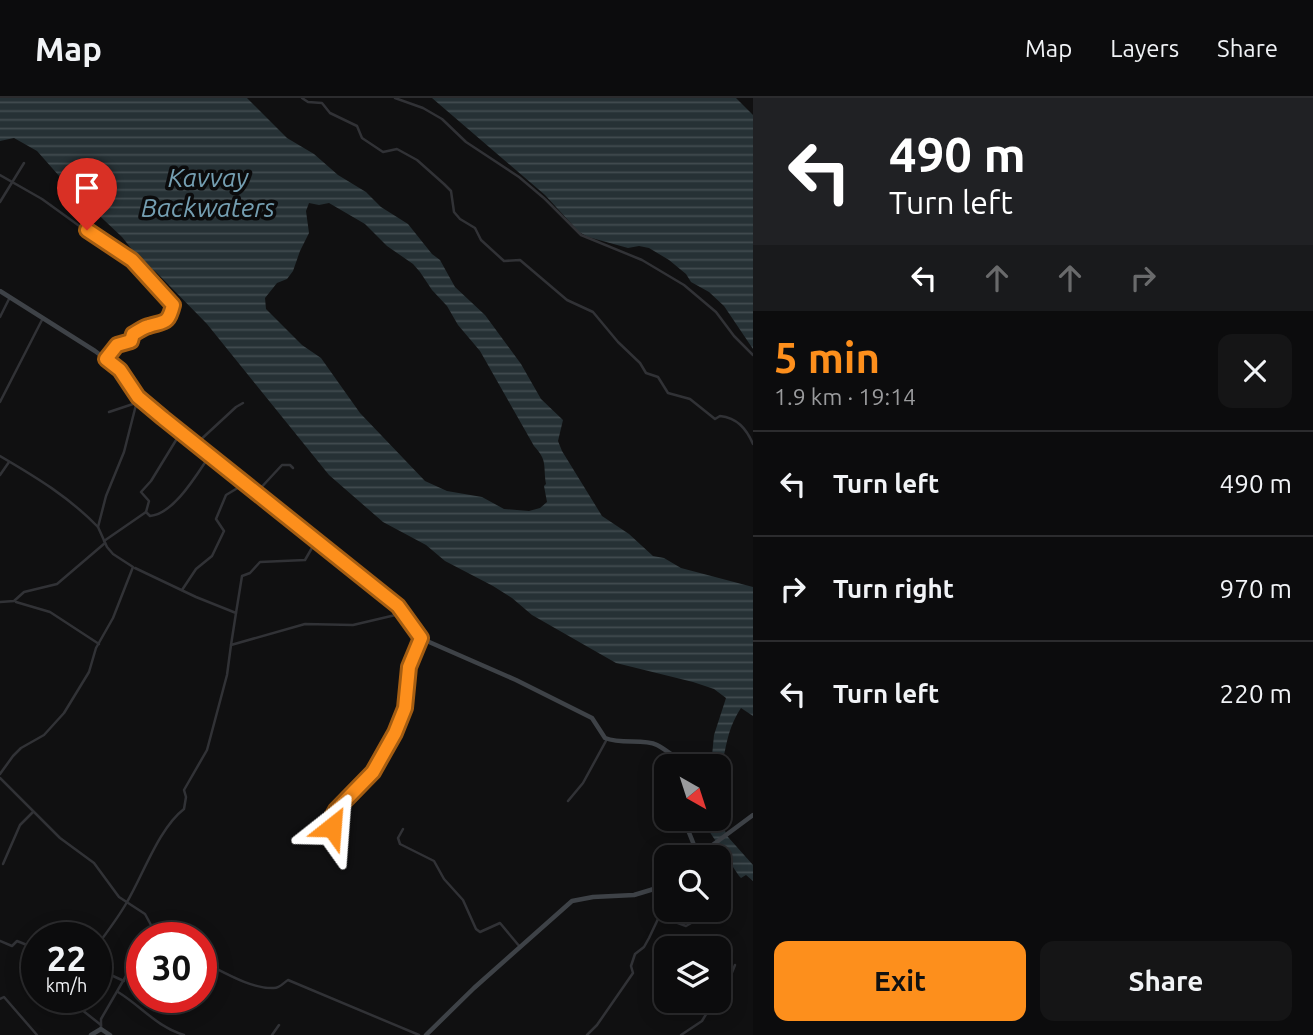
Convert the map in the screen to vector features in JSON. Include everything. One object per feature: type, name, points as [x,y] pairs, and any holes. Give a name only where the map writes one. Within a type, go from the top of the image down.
[{"type":"main road","points":[[0,291],[44,317],[120,370],[138,397],[404,612],[421,638],[584,713],[595,720],[601,734],[607,739],[620,743],[654,744],[668,754]]},
{"type":"main road","points":[[712,845],[753,815]]},
{"type":"main road","points":[[426,1035],[572,901],[634,895],[654,889]]},
{"type":"main road","points":[[92,1035],[101,1027],[110,1035]]},
{"type":"street","points":[[302,98],[308,102],[322,103],[330,113],[358,126],[362,138],[383,152],[397,149],[424,166],[451,191],[454,212],[475,229],[481,240],[504,261],[520,260],[567,300],[593,312],[646,373],[658,377],[668,393],[690,399],[715,419],[720,416],[729,417],[741,424],[753,443]]},
{"type":"street","points":[[395,98],[423,108],[442,119],[466,142],[519,177],[581,236],[642,260],[684,285],[716,312],[753,355]]},
{"type":"street","points":[[0,202],[24,163]]},
{"type":"street","points":[[0,175],[122,252],[173,305],[164,322],[146,326],[133,334],[131,341],[117,345],[106,359]]},
{"type":"street","points":[[0,317],[10,296]]},
{"type":"street","points":[[0,402],[44,317]]},
{"type":"street","points":[[98,527],[106,496],[124,452],[138,397]]},
{"type":"street","points":[[109,412],[136,403]]},
{"type":"street","points":[[196,444],[243,403]]},
{"type":"street","points":[[14,601],[24,592],[57,584],[105,542],[146,512],[149,501],[141,492],[151,481],[181,432]]},
{"type":"street","points":[[146,512],[155,516],[167,508],[187,489],[210,455]]},
{"type":"street","points":[[0,456],[54,487],[73,502],[98,527],[105,542],[119,560],[236,613]]},
{"type":"street","points":[[0,475],[9,462]]},
{"type":"street","points":[[257,492],[282,465],[290,465],[293,468]]},
{"type":"street","points":[[182,590],[196,569],[212,556],[224,531],[216,519],[224,497],[246,482]]},
{"type":"street","points":[[112,924],[127,903],[160,840],[184,809],[184,790],[207,750],[227,675],[242,576],[250,573],[260,562],[305,560],[316,541]]},
{"type":"street","points":[[133,567],[89,672],[64,713],[44,735],[21,748],[0,776],[60,838],[94,863],[111,888],[127,903],[145,914],[149,922]]},
{"type":"street","points":[[0,602],[14,601],[50,611],[99,644]]},
{"type":"street","points":[[231,645],[305,624],[353,625],[404,612]]},
{"type":"street","points":[[341,837],[335,834],[332,817],[373,772],[395,733],[405,708],[409,667],[421,638]]},
{"type":"street","points":[[568,801],[587,777],[607,739]]},
{"type":"street","points":[[3,864],[20,825],[33,812]]},
{"type":"street","points":[[403,829],[398,838],[400,844],[434,861],[444,879],[463,900],[476,929],[480,932],[500,923],[520,947]]},
{"type":"street","points":[[587,1035],[633,973],[631,966],[635,954],[644,947],[656,922]]},
{"type":"street","points":[[675,922],[686,926],[693,922]]},
{"type":"street","points":[[0,941],[12,946],[16,940],[21,942]]},
{"type":"street","points":[[731,975],[735,965]]},
{"type":"street","points":[[217,968],[256,985],[276,988],[288,981],[419,1035]]},
{"type":"street","points":[[112,976],[124,981]]},
{"type":"street","points":[[101,1027],[101,1019],[126,977]]},
{"type":"street","points":[[118,992],[163,1028],[184,1035]]},
{"type":"street","points":[[0,999],[4,997],[37,1035]]},
{"type":"street","points":[[85,1013],[101,1027]]},
{"type":"street","points":[[681,1035],[702,1021],[706,1013]]},
{"type":"street","points":[[272,1035],[279,1025]]},
{"type":"water","name":"Kavvay Backwaters","points":[[0,98],[247,98],[287,138],[314,154],[338,175],[366,192],[381,207],[408,224],[440,260],[455,287],[485,315],[521,364],[541,399],[563,420],[558,441],[562,451],[602,516],[629,534],[653,556],[664,558],[681,568],[753,587],[753,716],[741,708],[729,734],[724,754],[712,754],[714,735],[726,698],[714,689],[616,663],[532,615],[493,586],[445,561],[426,545],[383,522],[329,475],[207,324],[68,186],[37,151],[14,138],[0,141]],"holes":[[[309,203],[329,203],[365,224],[387,246],[413,264],[480,351],[543,460],[547,502],[540,508],[529,511],[504,509],[482,497],[447,491],[425,481],[360,413],[321,358],[302,345],[266,309],[265,298],[277,283],[287,279],[293,271],[309,233],[306,211]]]},
{"type":"water","points":[[432,98],[736,98],[753,115],[753,349],[724,306],[709,292],[691,282],[686,274],[669,260],[649,248],[628,248],[579,232],[545,195]]},
{"type":"water","points":[[709,831],[725,831],[753,865],[753,881],[746,875],[741,878],[731,864],[731,845],[718,845]]},
{"type":"route","points":[[87,230],[132,260],[174,308],[160,325],[146,326],[133,334],[128,344],[117,345],[106,359],[120,370],[138,397],[249,485],[305,534],[331,551],[398,606],[421,638],[409,667],[404,715],[373,772],[336,810],[332,817],[332,827]]}]
